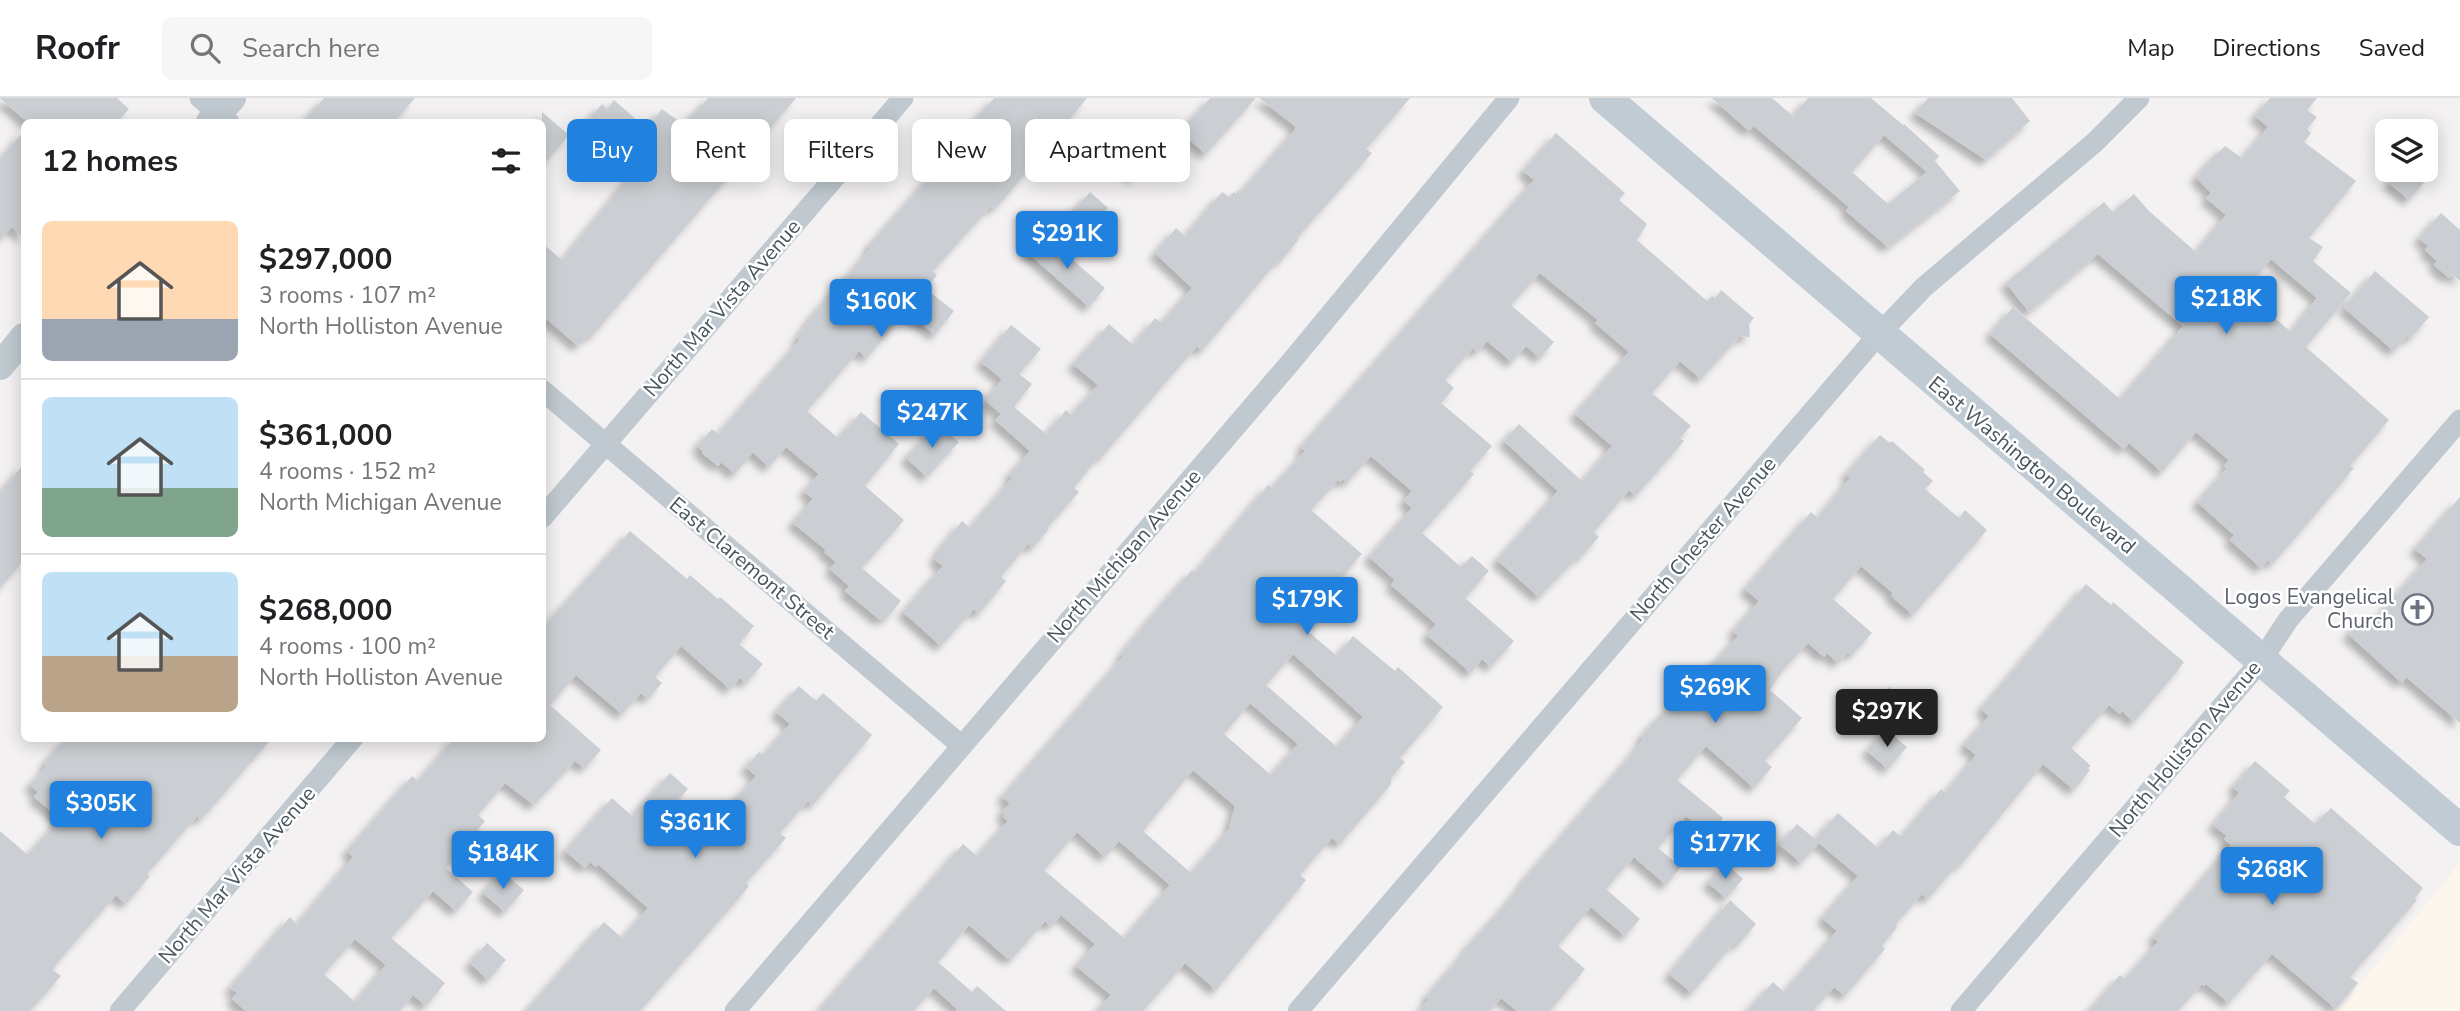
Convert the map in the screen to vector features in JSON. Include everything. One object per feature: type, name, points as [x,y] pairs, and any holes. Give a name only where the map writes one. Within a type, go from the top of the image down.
[{"type":"main road","name":"East Washington Boulevard","points":[[1605,98],[2460,830]]},
{"type":"street","name":"North Mar Vista Avenue","points":[[546,513],[902,98]]},
{"type":"street","name":"North Michigan Avenue","points":[[735,1011],[1290,363],[1509,98]]},
{"type":"street","name":"North Chester Avenue","points":[[1298,1011],[1879,334],[1924,287],[2094,144],[2139,98]]},
{"type":"street","points":[[0,366],[21,341]]},
{"type":"street","name":"East Claremont Street","points":[[546,393],[962,746]]},
{"type":"street","name":"North Holliston Avenue","points":[[1961,1011],[2261,661],[2288,620],[2460,420]]},
{"type":"street","name":"North Mar Vista Avenue","points":[[120,1011],[350,742]]},
{"type":"shaded area","points":[[2460,861],[2460,1011],[2337,1011],[2448,878]]},
{"type":"building","points":[[0,98],[117,98],[129,109],[120,119],[24,119]]},
{"type":"building","points":[[324,98],[415,98],[397,119],[306,119]]},
{"type":"building","points":[[708,98],[796,98],[770,128],[770,119],[689,119]]},
{"type":"building","points":[[994,98],[1087,98],[1070,119],[1025,119],[1025,174],[994,209],[991,206],[933,271],[937,275],[926,289],[954,311],[935,335],[906,311],[867,358],[859,351],[807,411],[838,438],[861,412],[899,444],[865,486],[904,520],[862,568],[901,601],[886,619],[882,617],[880,620],[845,591],[849,586],[830,569],[836,562],[824,552],[826,550],[793,523],[813,499],[804,491],[819,474],[786,447],[769,467],[753,452],[735,474],[721,462],[718,466],[697,446],[712,429],[718,434],[800,340],[797,338],[814,313],[925,182],[1011,182],[1011,119],[976,119]]},
{"type":"building","points":[[1210,98],[1256,98],[1206,154],[1190,140],[1190,121]]},
{"type":"building","points":[[1259,98],[1410,98],[1366,149],[1372,153],[1297,238],[1299,239],[1280,262],[1278,260],[1202,351],[1197,346],[1101,458],[1099,456],[1074,488],[1079,492],[1033,548],[1028,544],[1001,577],[1006,581],[979,614],[974,609],[941,646],[903,612],[943,566],[934,559],[940,552],[938,551],[962,521],[970,528],[1012,478],[1009,475],[1030,451],[995,420],[1001,414],[986,401],[1002,379],[981,362],[1011,325],[1041,349],[1019,374],[1032,384],[1014,407],[1046,434],[1066,410],[1071,415],[1098,385],[1073,364],[1109,324],[1133,345],[1155,318],[1161,323],[1192,288],[1155,253],[1176,228],[1185,236],[1222,192],[1229,197],[1234,192],[1241,192],[1294,131],[1296,127]]},
{"type":"building","points":[[1712,98],[1772,98],[1793,116],[1808,98],[1871,98],[1939,156],[1935,161],[1960,191],[1888,247],[1846,211],[1849,207],[1754,126],[1749,131]],"holes":[[[1884,135],[1927,172],[1888,204],[1852,172]]]},
{"type":"building","points":[[1928,98],[2012,98],[2030,121],[1986,160],[1915,113]]},
{"type":"building","points":[[2270,98],[2317,98],[2307,110],[2317,117],[2307,129],[2311,133],[2304,142],[2356,181],[2309,238],[2323,247],[2313,261],[2351,293],[2306,347],[2389,420],[2350,466],[2354,468],[2297,536],[2272,564],[2268,560],[2261,568],[2230,540],[2234,535],[2197,502],[2227,468],[2224,466],[2229,460],[2196,432],[2162,472],[2129,443],[2124,449],[1990,334],[2013,307],[2120,399],[2183,326],[2098,254],[2029,312],[2006,283],[2104,202],[2113,212],[2134,194],[2149,211],[2196,252],[2226,215],[2206,198],[2211,193],[2196,177],[2225,146],[2242,158],[2268,127],[2255,116]],"holes":[[[2271,259],[2317,298],[2291,332],[2244,291]]]},
{"type":"building","points":[[614,100],[636,119],[590,119],[602,104],[607,109]]},
{"type":"building","points":[[662,109],[676,119],[671,119],[671,182],[724,182],[592,336],[589,334],[578,346],[546,318],[546,246],[562,260],[625,182],[657,182],[657,119],[654,119]]},
{"type":"building","points":[[542,112],[567,133],[567,137],[546,161],[546,119],[542,119]]},
{"type":"building","points":[[1556,133],[1625,193],[1619,200],[1647,224],[1637,240],[1707,301],[1712,296],[1715,298],[1721,290],[1754,318],[1749,324],[1750,337],[1740,336],[1701,379],[1680,361],[1652,393],[1691,426],[1680,438],[1684,441],[1636,496],[1629,490],[1594,532],[1599,537],[1539,597],[1497,560],[1558,491],[1504,441],[1519,424],[1582,481],[1612,446],[1575,414],[1629,352],[1595,323],[1598,320],[1540,273],[1511,305],[1554,342],[1540,358],[1526,346],[1512,362],[1487,341],[1478,352],[1473,348],[1445,380],[1454,388],[1441,403],[1492,446],[1470,471],[1474,474],[1422,533],[1461,567],[1472,556],[1489,571],[1465,598],[1514,641],[1491,667],[1482,659],[1471,673],[1427,635],[1436,624],[1391,585],[1395,580],[1369,557],[1412,508],[1404,501],[1412,491],[1371,456],[1347,483],[1343,479],[1340,482],[1338,480],[1311,510],[1362,554],[1336,583],[1340,586],[1304,628],[1337,656],[1353,636],[1395,671],[1398,667],[1443,707],[1400,758],[1405,762],[1391,778],[1391,784],[1340,844],[1332,838],[1300,875],[1306,880],[1216,990],[1185,963],[1143,1011],[1097,1011],[1111,995],[1076,966],[1095,944],[1061,915],[1051,926],[1045,921],[1012,959],[1007,958],[969,925],[938,962],[972,992],[977,986],[1006,1011],[955,1011],[957,1009],[934,988],[914,1011],[818,1011],[963,844],[977,856],[1008,821],[1002,812],[1010,803],[1002,797],[1123,657],[1121,655],[1128,645],[1168,597],[1192,570],[1195,573],[1268,485],[1272,488],[1305,451],[1301,447],[1534,180],[1523,171]],"holes":[[[1293,654],[1363,717],[1337,747],[1266,685]],[[1250,703],[1298,744],[1271,775],[1224,734]],[[1193,770],[1235,806],[1229,829],[1191,873],[1143,831]],[[1077,832],[1105,857],[1119,841],[1170,885],[1124,938],[1044,870]]]},
{"type":"building","points":[[21,134],[21,235],[12,227],[0,240],[0,159]]},
{"type":"building","points":[[2388,182],[2424,182],[2409,200]]},
{"type":"building","points":[[1090,192],[1108,208],[1092,226],[1074,211]]},
{"type":"building","points":[[2441,213],[2460,230],[2460,281],[2452,274],[2449,278],[2434,265],[2437,261],[2425,250],[2428,246],[2419,238]]},
{"type":"building","points":[[1044,235],[1105,288],[1089,307],[1028,253]]},
{"type":"building","points":[[2375,271],[2429,317],[2410,339],[2407,336],[2394,351],[2344,308]]},
{"type":"building","points":[[937,423],[959,442],[927,477],[906,458]]},
{"type":"building","points":[[1880,435],[1890,443],[1892,441],[1925,470],[1923,472],[1933,481],[1925,489],[1959,518],[1965,510],[1987,530],[1913,615],[1891,596],[1893,593],[1861,566],[1833,599],[1872,633],[1852,655],[1848,652],[1838,663],[1827,653],[1824,657],[1808,643],[1784,669],[1770,690],[1802,718],[1765,761],[1772,767],[1754,788],[1706,746],[1677,780],[1723,818],[1710,836],[1686,816],[1658,848],[1681,867],[1666,885],[1634,857],[1606,889],[1640,919],[1625,936],[1591,907],[1558,946],[1585,969],[1550,1011],[1517,1011],[1501,998],[1490,1011],[1419,1011],[1429,999],[1426,997],[1466,948],[1632,754],[1643,739],[1641,737],[1704,665],[1708,669],[1738,636],[1733,631],[1759,601],[1745,589],[1811,512],[1818,518],[1850,478],[1846,474]]},
{"type":"building","points":[[21,468],[21,564],[0,588],[0,492]]},
{"type":"building","points":[[2460,497],[2460,723],[2406,677],[2402,683],[2348,634],[2364,616],[2372,623],[2427,559],[2415,549]]},
{"type":"building","points":[[630,531],[687,579],[690,575],[754,626],[739,644],[763,664],[746,683],[740,678],[730,689],[681,646],[655,677],[662,683],[648,699],[641,693],[622,714],[576,675],[550,705],[601,750],[585,768],[575,761],[534,805],[505,783],[478,815],[485,821],[446,868],[473,892],[456,911],[433,891],[391,938],[445,983],[426,1006],[413,995],[400,1011],[246,1011],[232,999],[237,993],[230,988],[290,917],[297,924],[353,857],[347,851],[412,776],[418,781],[452,742],[546,742],[546,625]],"holes":[[[355,939],[386,965],[355,1002],[324,974]]]},
{"type":"building","points":[[2086,584],[2111,605],[2113,602],[2184,662],[2175,674],[2134,722],[2122,711],[2120,714],[2109,705],[2071,748],[2091,766],[2074,790],[2043,764],[1960,866],[1958,864],[1928,899],[1922,894],[1895,925],[1897,927],[1882,946],[1885,949],[1845,996],[1834,987],[1813,1011],[1747,1011],[1773,982],[1784,992],[1837,931],[1822,918],[1858,876],[1819,843],[1801,863],[1779,844],[1797,824],[1815,839],[1838,813],[1878,848],[1893,830],[1901,837],[1941,789],[1945,793],[1976,755],[1964,745],[1989,716],[1981,709]]},
{"type":"building","points":[[799,686],[816,701],[823,693],[872,735],[813,805],[808,801],[780,833],[786,838],[746,883],[749,886],[739,898],[640,1011],[526,1011],[604,922],[622,938],[648,908],[598,864],[596,867],[590,862],[585,868],[565,851],[612,798],[632,816],[670,773],[688,789],[669,810],[702,837],[756,776],[746,767],[759,752],[763,755],[790,724],[776,712]]},
{"type":"building","points":[[1889,687],[1910,705],[1892,726],[1871,708]]},
{"type":"building","points":[[1886,729],[1907,747],[1888,769],[1867,751]]},
{"type":"building","points":[[63,742],[269,742],[201,820],[197,816],[147,874],[150,876],[126,904],[116,895],[62,957],[53,970],[61,976],[30,1011],[0,1011],[0,831],[28,855],[60,819],[34,797],[38,792],[30,785],[47,766],[44,764]]},
{"type":"building","points":[[2255,761],[2290,791],[2284,797],[2315,824],[2331,808],[2423,888],[2415,898],[2417,900],[2350,977],[2358,983],[2336,1009],[2272,954],[2229,1003],[2206,984],[2202,984],[2178,1011],[2089,1011],[2120,975],[2125,979],[2158,942],[2153,937],[2231,845],[2224,839],[2227,836],[2213,825],[2239,793],[2233,787]]},
{"type":"building","points":[[1725,863],[1743,879],[1726,898],[1708,883]]},
{"type":"building","points":[[501,871],[524,890],[505,912],[483,893]]},
{"type":"building","points":[[1730,900],[1756,924],[1738,945],[1735,942],[1692,993],[1669,974]]},
{"type":"building","points":[[487,943],[506,960],[488,980],[470,963]]},
{"type":"place","name":"Logos Evangelical Church","points":[[2417,609]]}]
